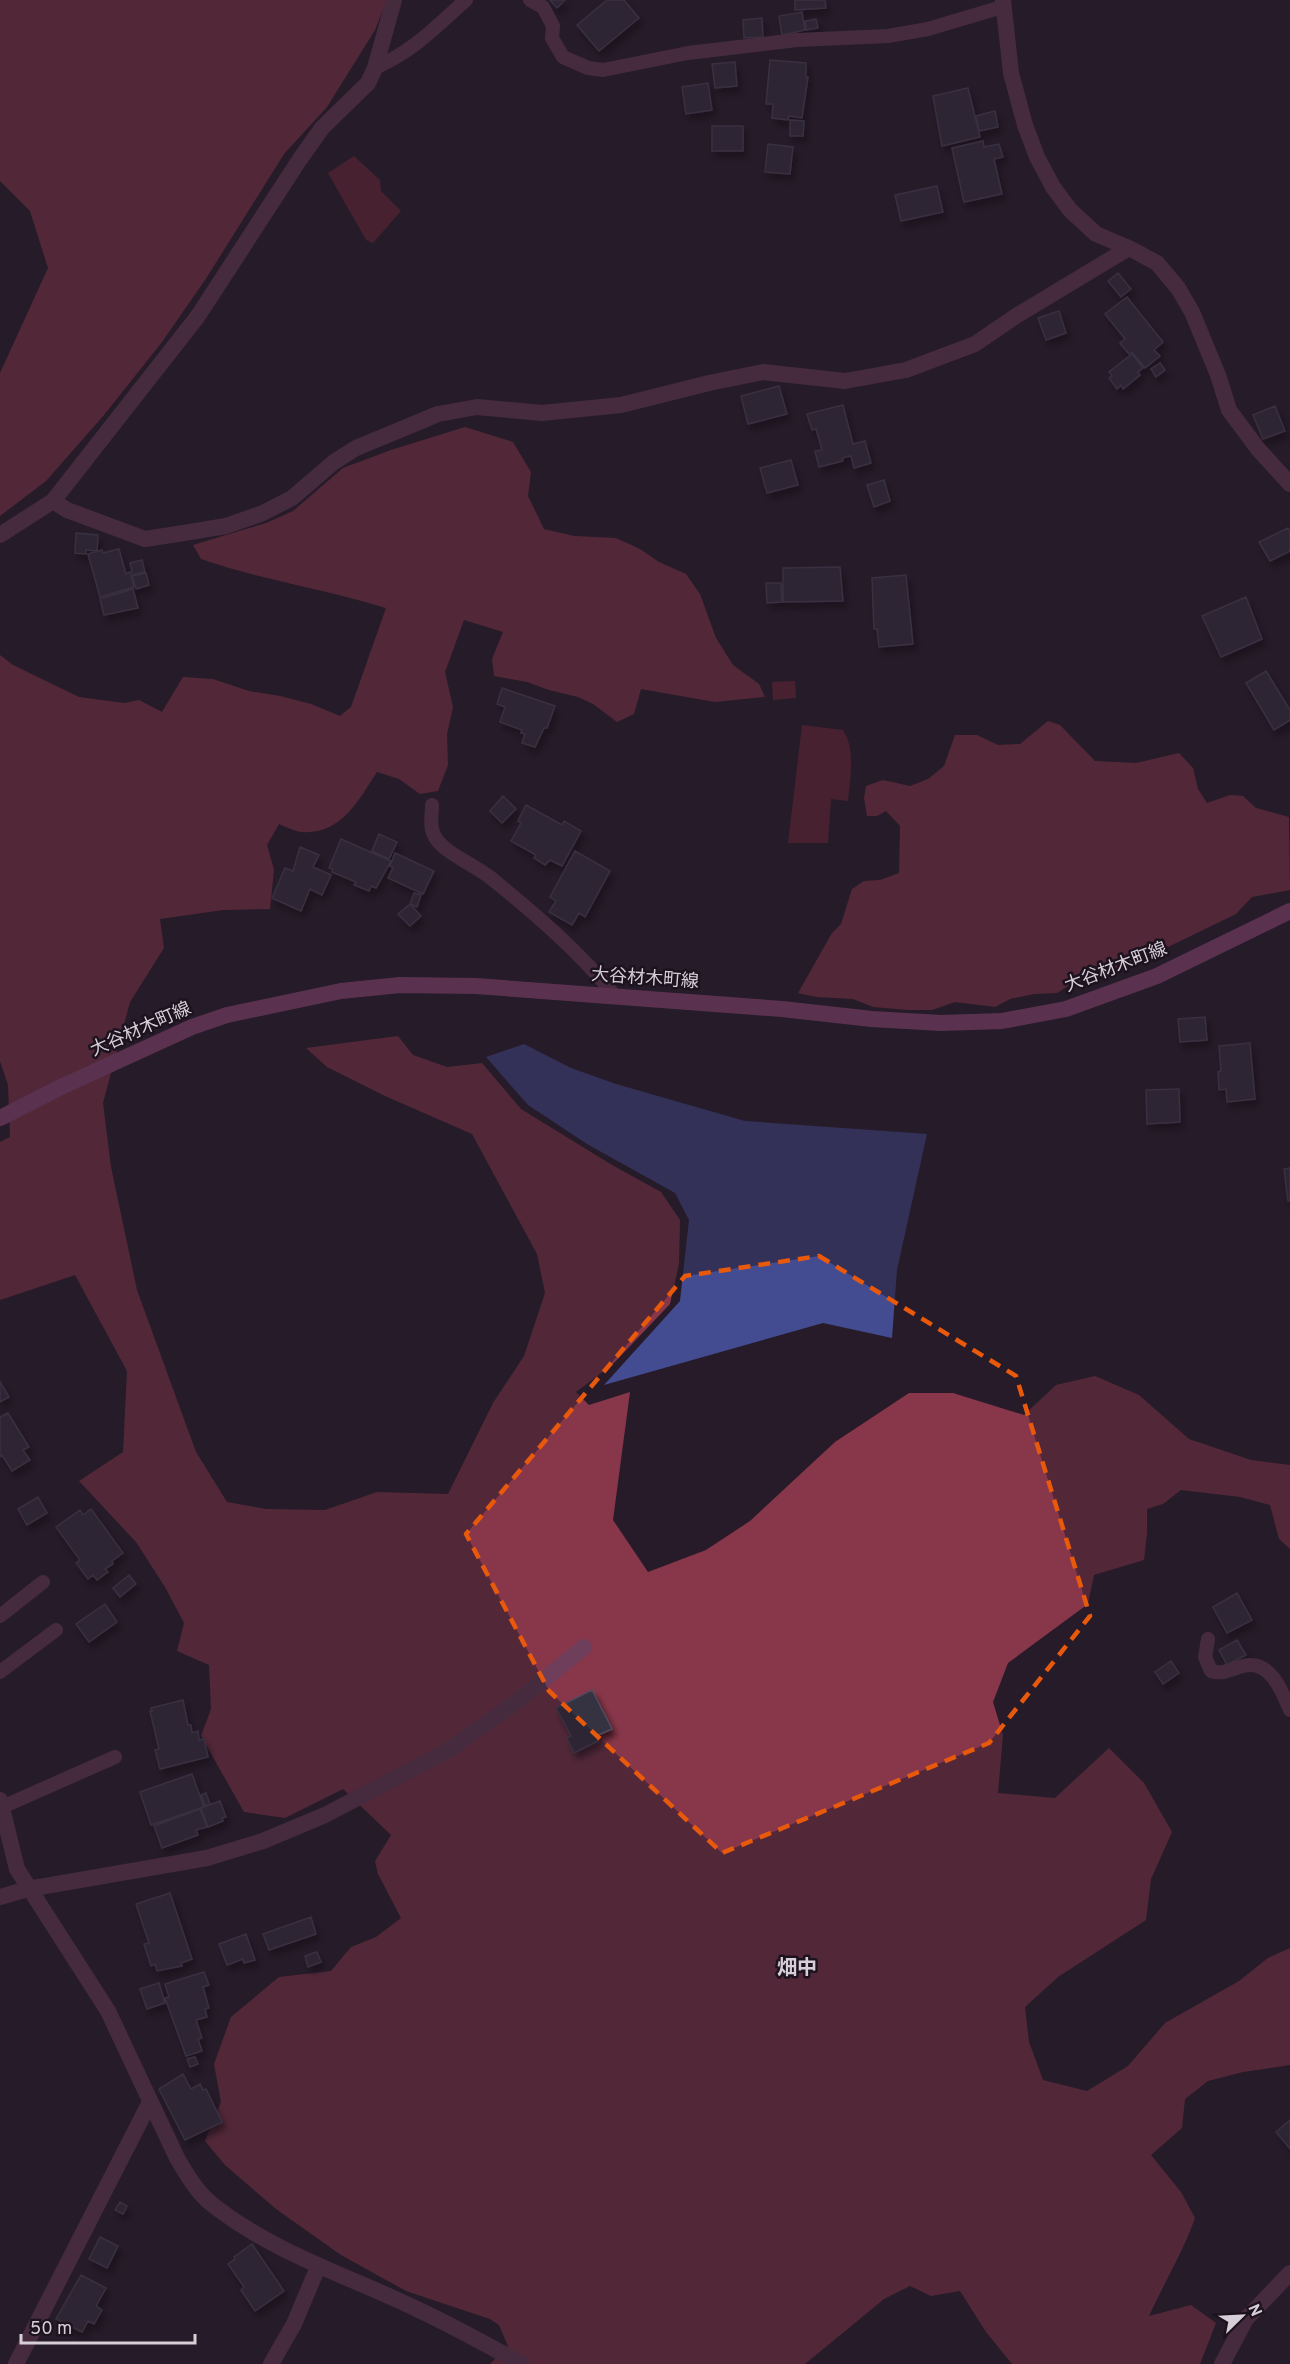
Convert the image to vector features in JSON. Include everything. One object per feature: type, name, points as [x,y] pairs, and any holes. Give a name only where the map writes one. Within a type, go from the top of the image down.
[{"type":"main road","name":"大谷材木町線","points":[[0,1118],[192,1027],[227,1015],[287,1000],[341,990],[400,985],[476,986],[782,1009],[872,1019],[941,1023],[1002,1021],[1066,1009],[1157,976],[1290,911]]},
{"type":"street","points":[[0,535],[53,501],[198,316],[305,151],[322,128],[368,83],[375,68],[394,0]]},
{"type":"street","points":[[1002,3],[1011,73],[1025,125],[1037,157],[1053,187],[1070,210],[1096,234],[1130,248],[1157,263],[1178,288],[1192,312],[1214,364],[1229,410],[1258,449],[1290,484]]},
{"type":"street","points":[[53,501],[68,510],[145,538],[190,532],[226,526],[263,513],[292,498],[334,462],[356,448],[438,414],[477,407],[542,413],[621,405],[763,372],[845,381],[906,370],[975,344],[1016,316],[1130,248]]},
{"type":"street","points":[[0,1897],[28,1889],[207,1858],[263,1841],[326,1815],[447,1751],[518,1701],[584,1647]]},
{"type":"street","points":[[1,1804],[17,1869],[108,2011],[187,2176],[211,2204],[247,2228],[318,2267],[420,2310],[522,2364]]},
{"type":"street","points":[[16,2364],[150,2102]]},
{"type":"street","points":[[271,2364],[294,2324],[318,2267]]},
{"type":"street","points":[[1222,2364],[1246,2319],[1290,2273]]},
{"type":"lane","points":[[375,68],[398,57],[429,36],[465,0]]},
{"type":"lane","points":[[530,0],[543,7],[554,26],[552,38],[563,57],[588,68],[603,70],[688,53],[797,40],[888,36],[928,29],[1002,3]]},
{"type":"lane","points":[[432,805],[431,827],[442,847],[491,878],[590,968],[615,996]]},
{"type":"lane","points":[[0,1616],[43,1582]]},
{"type":"lane","points":[[0,1672],[56,1630]]},
{"type":"lane","points":[[1208,1639],[1205,1657],[1211,1671],[1220,1674],[1253,1665],[1276,1679],[1290,1710]]},
{"type":"lane","points":[[1,1804],[115,1757]]},
{"type":"highlighted area","points":[[819,1256],[1016,1376],[1090,1616],[989,1743],[722,1853],[549,1691],[466,1534],[685,1276]]},
{"type":"shaded area","points":[[0,0],[387,0],[375,30],[327,107],[284,154],[207,277],[162,342],[104,415],[46,481],[0,516],[0,373],[48,268],[30,211],[0,181]]},
{"type":"shaded area","points":[[354,156],[380,180],[381,191],[401,211],[373,243],[366,240],[328,173]]},
{"type":"shaded area","points":[[465,427],[513,442],[531,472],[528,496],[544,529],[574,536],[616,538],[686,574],[700,594],[716,638],[733,665],[759,684],[765,697],[715,702],[641,689],[634,714],[617,722],[593,704],[578,697],[527,682],[494,676],[492,659],[503,632],[464,620],[445,672],[453,707],[447,734],[448,765],[438,791],[420,794],[399,779],[377,772],[347,814],[327,828],[301,832],[279,824],[267,845],[274,870],[270,909],[223,910],[160,919],[164,948],[130,1002],[103,1103],[111,1167],[137,1290],[196,1452],[227,1502],[266,1509],[325,1510],[377,1492],[448,1494],[493,1403],[524,1356],[545,1293],[537,1254],[472,1134],[385,1096],[327,1067],[306,1048],[398,1036],[413,1055],[447,1067],[482,1063],[521,1109],[661,1192],[680,1220],[679,1264],[670,1304],[612,1365],[576,1392],[589,1405],[630,1392],[613,1520],[648,1572],[706,1550],[750,1521],[835,1442],[909,1393],[953,1393],[1024,1415],[1056,1385],[1095,1376],[1139,1395],[1189,1439],[1251,1460],[1290,1465],[1290,1549],[1279,1539],[1270,1505],[1240,1497],[1181,1490],[1163,1504],[1147,1509],[1144,1560],[1094,1575],[1088,1604],[1008,1663],[993,1702],[1003,1735],[998,1793],[1055,1798],[1109,1748],[1144,1783],[1172,1832],[1151,1879],[1146,1920],[1058,1977],[1025,2007],[1029,2042],[1043,2080],[1087,2091],[1128,2066],[1165,2023],[1239,1981],[1268,1958],[1290,1948],[1290,2065],[1243,2072],[1208,2081],[1185,2099],[1182,2128],[1151,2155],[1181,2192],[1195,2218],[1149,2316],[1191,2305],[1216,2323],[1200,2364],[1012,2364],[986,2332],[960,2291],[931,2296],[910,2286],[884,2299],[805,2364],[490,2364],[508,2346],[499,2325],[490,2319],[406,2291],[341,2255],[276,2209],[225,2165],[205,2141],[221,2102],[214,2064],[231,2017],[279,1977],[331,1971],[351,1947],[376,1937],[401,1918],[378,1874],[375,1861],[391,1835],[343,1789],[285,1818],[244,1812],[201,1736],[211,1709],[209,1665],[177,1651],[184,1623],[165,1587],[136,1542],[79,1481],[123,1452],[127,1371],[75,1275],[0,1300],[0,1142],[10,1137],[8,1085],[0,1061],[0,655],[13,665],[79,697],[124,703],[139,700],[162,712],[183,677],[213,679],[249,691],[311,704],[340,716],[351,707],[386,608],[201,559],[193,545],[266,523],[293,511],[343,468]]},
{"type":"shaded area","points":[[795,681],[796,698],[773,700],[772,682]]},
{"type":"shaded area","points":[[1048,721],[1060,725],[1095,761],[1136,763],[1179,753],[1193,768],[1198,789],[1207,803],[1230,795],[1243,796],[1256,808],[1289,817],[1290,890],[1252,897],[1236,914],[1166,948],[1124,965],[1112,974],[1073,983],[1057,993],[1034,994],[1010,999],[995,1007],[955,1002],[932,1010],[908,1010],[873,1007],[853,999],[816,997],[798,993],[832,933],[841,924],[852,889],[864,881],[880,880],[899,873],[900,826],[886,811],[877,816],[867,816],[864,798],[866,786],[883,780],[910,786],[928,779],[944,766],[955,735],[977,735],[998,745],[1020,744]]},
{"type":"shaded area","points":[[802,725],[843,730],[850,746],[848,801],[831,799],[828,843],[788,843]]},
{"type":"water","points":[[524,1044],[571,1068],[616,1084],[745,1121],[927,1134],[897,1270],[892,1338],[823,1323],[604,1385],[680,1301],[689,1220],[675,1193],[587,1144],[528,1105],[486,1057]]},
{"type":"building","points":[[550,0],[565,0],[557,8]]},
{"type":"building","points":[[607,0],[624,0],[639,18],[599,51],[577,25]]},
{"type":"building","points":[[795,0],[825,0],[826,8],[795,10]]},
{"type":"building","points":[[802,12],[805,30],[782,35],[779,16]]},
{"type":"building","points":[[762,18],[763,37],[744,38],[743,20]]},
{"type":"building","points":[[816,19],[818,28],[806,30],[805,21]]},
{"type":"building","points":[[770,60],[806,63],[806,77],[808,77],[802,118],[789,116],[788,120],[772,118],[773,104],[766,104]]},
{"type":"building","points":[[735,62],[737,86],[715,88],[712,64]]},
{"type":"building","points":[[708,83],[712,110],[686,114],[682,87]]},
{"type":"building","points":[[968,88],[980,137],[942,146],[933,96]]},
{"type":"building","points":[[995,111],[998,127],[979,131],[976,116]]},
{"type":"building","points":[[790,120],[804,121],[803,136],[790,136]]},
{"type":"building","points":[[712,126],[743,126],[743,151],[712,151]]},
{"type":"building","points":[[983,141],[984,147],[999,144],[1003,157],[994,159],[1002,194],[964,202],[952,148]]},
{"type":"building","points":[[768,144],[793,147],[790,174],[765,172]]},
{"type":"building","points":[[937,186],[943,212],[901,221],[895,195]]},
{"type":"building","points":[[1118,273],[1131,289],[1121,297],[1108,281]]},
{"type":"building","points":[[1127,297],[1163,342],[1154,350],[1160,356],[1145,368],[1132,352],[1129,354],[1120,343],[1125,339],[1105,314]]},
{"type":"building","points":[[1059,311],[1066,333],[1046,340],[1038,318]]},
{"type":"building","points":[[1132,354],[1143,368],[1138,372],[1140,375],[1123,389],[1121,385],[1117,389],[1109,378],[1112,376],[1109,372]]},
{"type":"building","points":[[1160,363],[1165,370],[1156,377],[1151,369]]},
{"type":"building","points":[[779,386],[787,414],[748,424],[741,396]]},
{"type":"building","points":[[843,405],[853,444],[865,441],[871,463],[854,468],[851,456],[842,458],[843,461],[819,467],[815,451],[822,450],[816,429],[812,430],[807,414]]},
{"type":"building","points":[[1275,406],[1285,431],[1263,439],[1253,415]]},
{"type":"building","points":[[791,460],[798,485],[767,493],[760,468]]},
{"type":"building","points":[[884,480],[890,501],[874,507],[867,485]]},
{"type":"building","points":[[1288,528],[1290,551],[1270,561],[1259,542]]},
{"type":"building","points":[[76,533],[98,535],[97,551],[86,550],[86,554],[75,553]]},
{"type":"building","points":[[119,549],[126,574],[130,572],[134,587],[100,597],[88,554]]},
{"type":"building","points":[[142,560],[145,572],[133,575],[130,563]]},
{"type":"building","points":[[840,567],[843,601],[783,602],[783,568]]},
{"type":"building","points":[[146,573],[149,585],[136,589],[132,576]]},
{"type":"building","points":[[906,575],[913,644],[879,647],[877,629],[874,629],[872,578]]},
{"type":"building","points":[[766,583],[781,583],[782,602],[767,603]]},
{"type":"building","points":[[133,589],[138,608],[104,615],[100,599]]},
{"type":"building","points":[[1246,597],[1262,639],[1221,657],[1202,616]]},
{"type":"building","points":[[1266,671],[1290,710],[1290,720],[1274,730],[1246,683]]},
{"type":"building","points":[[502,688],[555,706],[547,728],[544,728],[535,747],[522,743],[525,734],[521,733],[522,730],[500,722],[505,707],[497,704]]},
{"type":"building","points":[[503,796],[516,809],[502,823],[490,811]]},
{"type":"building","points":[[526,805],[562,825],[564,821],[581,831],[562,866],[550,860],[545,865],[534,858],[536,855],[511,841],[521,823],[518,821]]},
{"type":"building","points":[[379,834],[397,842],[389,859],[372,851]]},
{"type":"building","points":[[341,839],[391,861],[376,888],[371,886],[369,891],[354,885],[356,882],[332,872],[333,869],[329,868]]},
{"type":"building","points":[[300,847],[319,855],[313,867],[331,875],[322,895],[310,889],[301,911],[272,898],[285,868],[293,871]]},
{"type":"building","points":[[575,851],[610,871],[585,917],[579,913],[572,925],[549,912],[556,901],[550,897]]},
{"type":"building","points":[[395,853],[434,871],[423,894],[388,878],[393,868],[390,866]]},
{"type":"building","points":[[414,893],[421,895],[417,907],[410,904]]},
{"type":"building","points":[[410,904],[421,916],[410,926],[398,914]]},
{"type":"building","points":[[1205,1017],[1207,1040],[1180,1042],[1178,1019]]},
{"type":"building","points":[[1250,1043],[1255,1099],[1227,1102],[1226,1089],[1219,1090],[1218,1072],[1221,1071],[1219,1046]]},
{"type":"building","points":[[1179,1089],[1180,1122],[1147,1124],[1146,1090]]},
{"type":"building","points":[[1290,1168],[1290,1201],[1288,1201],[1284,1169]]},
{"type":"building","points":[[0,1382],[9,1397],[0,1402]]},
{"type":"building","points":[[8,1413],[29,1447],[23,1450],[30,1460],[12,1471],[2,1455],[0,1457],[0,1417]]},
{"type":"building","points":[[38,1497],[47,1513],[27,1525],[18,1509]]},
{"type":"building","points":[[91,1509],[123,1553],[105,1569],[108,1572],[97,1580],[93,1575],[88,1579],[76,1563],[80,1560],[56,1527],[80,1510],[83,1515]]},
{"type":"building","points":[[129,1575],[136,1584],[120,1597],[113,1588]]},
{"type":"building","points":[[1237,1593],[1252,1620],[1227,1633],[1213,1607]]},
{"type":"building","points":[[105,1604],[117,1622],[89,1642],[76,1624]]},
{"type":"building","points":[[1237,1640],[1246,1655],[1227,1665],[1219,1650]]},
{"type":"building","points":[[1171,1661],[1179,1673],[1163,1684],[1155,1672]]},
{"type":"building","points":[[592,1690],[612,1729],[596,1736],[598,1741],[574,1753],[567,1738],[571,1736],[556,1708]]},
{"type":"building","points":[[183,1700],[188,1725],[191,1725],[192,1733],[198,1731],[199,1740],[204,1739],[208,1757],[160,1769],[155,1750],[159,1749],[151,1708]]},
{"type":"building","points":[[192,1774],[204,1807],[151,1825],[140,1792]]},
{"type":"building","points":[[206,1793],[210,1804],[205,1806],[201,1795]]},
{"type":"building","points":[[220,1801],[226,1817],[222,1818],[223,1821],[208,1827],[201,1808]]},
{"type":"building","points":[[200,1809],[207,1827],[196,1830],[198,1835],[162,1848],[154,1826]]},
{"type":"building","points":[[170,1893],[192,1959],[181,1963],[182,1966],[157,1971],[155,1964],[151,1966],[144,1944],[149,1943],[136,1904]]},
{"type":"building","points":[[311,1917],[316,1934],[269,1950],[263,1934]]},
{"type":"building","points":[[246,1934],[255,1960],[244,1963],[243,1959],[227,1965],[219,1944]]},
{"type":"building","points":[[317,1952],[321,1962],[308,1967],[305,1956]]},
{"type":"building","points":[[204,1972],[209,1985],[203,1987],[209,2008],[205,2009],[207,2017],[196,2020],[202,2038],[198,2039],[202,2051],[186,2056],[165,1998],[169,1997],[165,1984]]},
{"type":"building","points":[[159,1983],[165,2003],[147,2009],[140,1989]]},
{"type":"building","points":[[195,2057],[198,2064],[190,2067],[187,2059]]},
{"type":"building","points":[[183,2074],[191,2089],[200,2084],[203,2090],[206,2089],[222,2122],[185,2140],[159,2089]]},
{"type":"building","points":[[1290,2120],[1290,2149],[1276,2132]]},
{"type":"building","points":[[120,2202],[127,2206],[123,2214],[115,2210]]},
{"type":"building","points":[[100,2237],[118,2246],[107,2268],[89,2259]]},
{"type":"building","points":[[252,2244],[284,2291],[255,2311],[241,2290],[244,2287],[228,2264]]},
{"type":"building","points":[[81,2275],[106,2288],[96,2306],[102,2310],[94,2324],[88,2321],[82,2332],[56,2319]]},
{"type":"district","name":"畑中","points":[[797,1969]]}]
